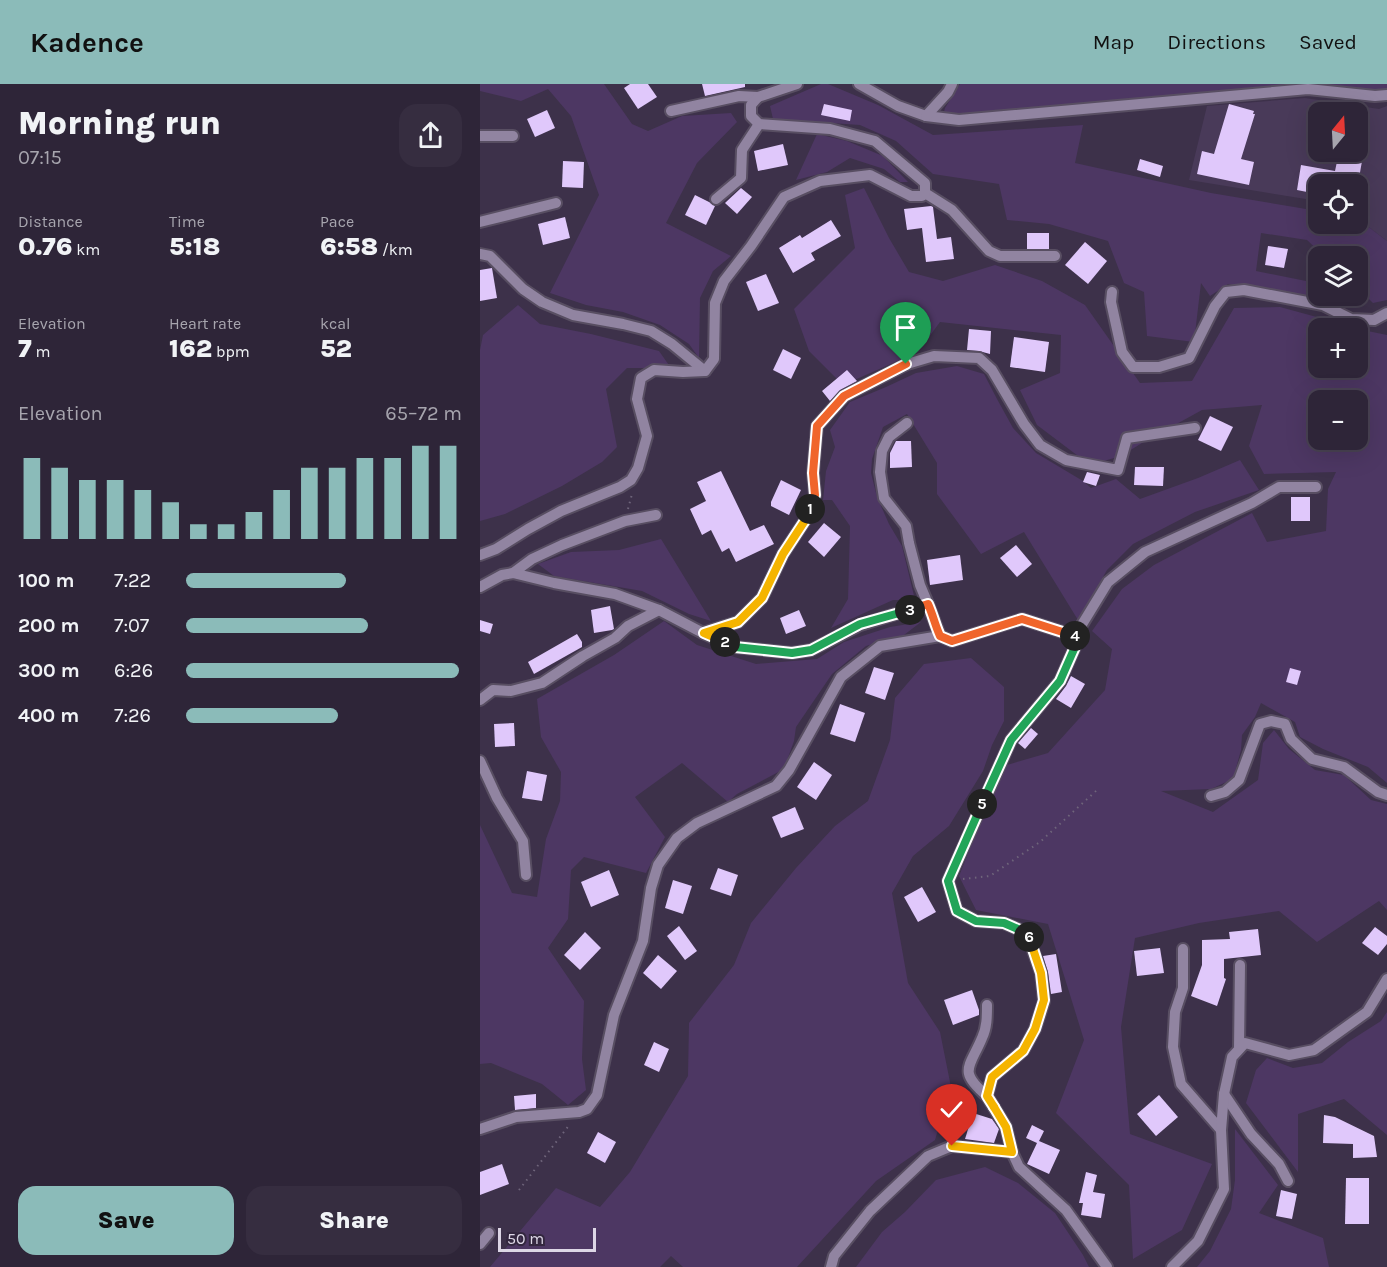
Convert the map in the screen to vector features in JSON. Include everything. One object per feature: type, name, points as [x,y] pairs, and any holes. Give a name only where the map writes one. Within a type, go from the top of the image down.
[{"type":"street","points":[[671,111],[739,96],[758,97],[797,84]]},
{"type":"street","points":[[860,84],[898,106],[926,116],[959,120],[1308,89],[1375,96],[1387,95]]},
{"type":"street","points":[[926,116],[948,92],[952,84]]},
{"type":"street","points":[[758,97],[751,105],[751,116],[759,124],[830,129],[875,141],[925,183],[926,193]]},
{"type":"street","points":[[716,199],[741,178],[742,150],[759,124]]},
{"type":"street","points":[[480,136],[513,136]]},
{"type":"street","points":[[705,371],[714,359],[715,303],[724,281],[751,246],[784,196],[820,181],[870,175],[911,196],[922,196],[926,193]]},
{"type":"street","points":[[926,193],[952,210],[989,251],[1000,256],[1055,256]]},
{"type":"street","points":[[480,222],[556,202]]},
{"type":"street","points":[[480,254],[490,256],[523,290],[542,302],[573,315],[651,331],[672,344],[705,371]]},
{"type":"street","points":[[1112,292],[1122,352],[1133,367],[1159,367],[1189,358],[1215,306],[1226,292],[1244,290],[1323,305],[1351,319],[1374,320],[1387,326]]},
{"type":"street","points":[[1374,320],[1387,313]]},
{"type":"street","points":[[704,633],[738,622],[762,598],[783,554],[806,519],[815,495],[813,473],[817,426],[844,396],[906,364],[934,356],[979,358],[992,370],[1024,424],[1040,445],[1066,460],[1118,470],[1127,438],[1195,428]]},
{"type":"street","points":[[480,555],[496,549],[561,511],[620,487],[631,480],[638,468],[647,436],[637,399],[641,378],[654,370],[705,371]]},
{"type":"street","points":[[907,423],[890,437],[882,451],[880,472],[884,498],[906,526],[920,585],[940,636]]},
{"type":"street","points":[[987,1096],[992,1077],[1023,1051],[1035,1029],[1044,1000],[1041,973],[1027,933],[1004,923],[976,921],[957,911],[948,881],[1011,740],[1060,681],[1075,647],[1075,636],[1108,582],[1145,552],[1252,503],[1279,487],[1316,487]]},
{"type":"street","points":[[513,573],[532,559],[562,545],[625,521],[656,515]]},
{"type":"street","points":[[480,587],[502,575],[513,573],[615,594],[659,610],[735,647],[792,653],[811,650],[860,624],[928,604]]},
{"type":"street","points":[[480,700],[493,690],[511,691],[542,683],[615,638],[628,626],[659,610]]},
{"type":"street","points":[[480,1129],[516,1117],[579,1112],[587,1109],[597,1095],[614,1015],[643,941],[651,888],[658,865],[677,838],[697,823],[776,786],[789,770],[841,677],[880,646],[940,636],[952,641],[1022,619],[1075,636]]},
{"type":"street","points":[[1211,796],[1225,792],[1239,780],[1260,724],[1271,721],[1285,724],[1291,739],[1311,759],[1344,767],[1378,792],[1387,795]]},
{"type":"street","points":[[480,761],[497,798],[523,841],[526,875]]},
{"type":"street","points":[[1183,949],[1183,988],[1175,1012],[1173,1047],[1181,1084],[1221,1130]]},
{"type":"street","points":[[1239,1049],[1240,965]]},
{"type":"street","points":[[1172,1267],[1198,1241],[1224,1189],[1221,1130],[1224,1094],[1232,1057],[1245,1043],[1289,1055],[1314,1050],[1367,1012],[1387,979]]},
{"type":"street","points":[[987,1005],[986,1028],[969,1063],[968,1076],[974,1085],[987,1096],[1006,1127],[1012,1152],[1019,1167],[1066,1210],[1107,1267]]},
{"type":"street","points":[[1224,1094],[1251,1134],[1279,1164],[1288,1181]]},
{"type":"street","points":[[831,1267],[834,1256],[870,1211],[928,1156],[952,1146],[1012,1152]]},
{"type":"street","points":[[480,1244],[489,1233]]},
{"type":"path","points":[[948,881],[990,876],[1040,842],[1097,790]]},
{"type":"path","points":[[519,1190],[579,1112]]},
{"type":"shaded area","points":[[480,84],[604,84],[632,124],[648,131],[682,116],[731,113],[737,122],[697,163],[666,223],[731,256],[713,271],[700,298],[699,358],[689,344],[660,325],[623,312],[586,305],[550,293],[599,195],[571,116],[548,89],[521,101],[480,91]]},
{"type":"shaded area","points":[[821,84],[828,84],[878,105],[933,135],[1083,125],[1075,163],[1211,193],[1308,209],[1308,234],[1368,234],[1368,227],[1387,241],[1387,300],[1373,303],[1368,298],[1368,246],[1313,246],[1307,240],[1261,233],[1256,271],[1308,281],[1308,296],[1228,284],[1210,296],[1201,283],[1194,342],[1147,336],[1144,292],[1124,283],[1108,241],[1049,224],[1007,220],[999,184],[933,174],[896,141],[860,125],[773,119],[770,106]]},
{"type":"shaded area","points":[[960,84],[1387,84],[1387,93],[1308,86],[1075,109],[943,116],[945,108]]},
{"type":"shaded area","points":[[1305,98],[1332,102],[1308,102],[1308,162],[1368,162],[1368,107],[1379,109],[1387,106],[1387,241],[1368,227],[1368,174],[1308,174],[1308,199],[1189,180],[1207,106]]},
{"type":"shaded area","points":[[817,134],[847,141],[883,156],[908,182],[900,182],[884,169],[850,158],[827,172],[796,180]]},
{"type":"shaded area","points":[[864,188],[909,272],[943,281],[995,265],[1042,281],[1085,305],[1140,383],[1192,381],[1234,308],[1280,307],[1320,318],[1308,318],[1308,378],[1368,378],[1368,331],[1387,335],[1387,783],[1368,767],[1300,737],[1295,722],[1261,703],[1255,717],[1242,735],[1241,750],[1233,779],[1211,789],[1161,791],[1213,812],[1258,780],[1263,743],[1274,730],[1289,749],[1315,770],[1344,775],[1371,800],[1387,804],[1387,910],[1379,901],[1317,942],[1279,911],[1199,923],[1135,938],[1121,1027],[1130,1134],[1212,1164],[1182,1230],[1133,1259],[1129,1185],[1056,1113],[1084,1040],[1048,924],[976,910],[959,876],[985,811],[1007,765],[1048,753],[1105,690],[1112,649],[1092,631],[1122,589],[1154,565],[1252,513],[1267,542],[1326,531],[1328,489],[1336,472],[1264,474],[1249,446],[1262,405],[1202,410],[1121,456],[1090,465],[1037,425],[1020,390],[1060,373],[1061,335],[940,322],[918,352],[843,385],[809,351],[794,309],[855,248],[845,195]]},
{"type":"shaded area","points":[[518,305],[540,324],[659,351],[671,368],[627,368],[606,389],[617,447],[602,462],[562,486],[505,514],[480,521],[480,350],[483,335]]},
{"type":"shaded area","points":[[957,366],[984,374],[1013,428],[1036,453],[1091,488],[1116,479],[1140,499],[1240,460],[1259,490],[1195,512],[1133,544],[1107,570],[1078,620],[1024,532],[981,554],[937,494],[937,463],[907,414],[883,427],[872,459],[871,473],[877,497],[902,546],[915,600],[893,600],[831,628],[848,599],[850,526],[832,500],[823,500],[826,471],[835,447],[830,430],[850,402],[916,373]]},
{"type":"shaded area","points":[[661,539],[711,621],[689,614],[642,591],[554,576],[538,564],[571,552],[619,550]]},
{"type":"shaded area","points":[[664,621],[697,645],[756,664],[817,659],[844,642],[890,627],[921,622],[904,635],[866,646],[832,674],[796,727],[794,741],[784,769],[737,794],[728,802],[682,763],[635,797],[665,837],[646,873],[584,857],[571,870],[568,919],[548,948],[584,1001],[582,1059],[586,1090],[568,1105],[542,1084],[491,1063],[480,1064],[480,825],[512,893],[537,897],[546,839],[560,801],[561,772],[541,737],[537,699],[614,655]]},
{"type":"shaded area","points":[[971,658],[1004,687],[1004,721],[983,771],[949,826],[913,856],[892,893],[908,983],[940,1032],[951,1087],[935,1140],[876,1181],[797,1267],[683,1267],[671,1256],[660,1267],[490,1267],[556,1188],[600,1207],[630,1172],[688,1076],[689,1023],[734,965],[751,923],[796,868],[835,826],[868,801],[890,740],[895,698],[924,664]]},
{"type":"shaded area","points":[[1387,1012],[1387,1135],[1344,1099],[1298,1114],[1298,1172],[1246,1103],[1256,1070],[1267,1058],[1293,1068],[1322,1063],[1348,1042],[1381,1021]]},
{"type":"shaded area","points":[[1235,1129],[1278,1185],[1259,1213],[1323,1238],[1329,1267],[1197,1267],[1210,1251],[1231,1209],[1235,1180]]},
{"type":"shaded area","points":[[985,1167],[1018,1183],[1055,1213],[1089,1267],[856,1267],[882,1232],[936,1180]]},
{"type":"building","points":[[630,84],[648,84],[657,97],[638,109],[624,88]]},
{"type":"building","points":[[702,84],[745,84],[745,87],[705,96]]},
{"type":"building","points":[[824,104],[852,110],[850,121],[821,115]]},
{"type":"building","points":[[1229,104],[1254,111],[1253,114],[1255,114],[1241,159],[1254,162],[1249,185],[1197,174],[1202,151],[1214,154]]},
{"type":"building","points":[[547,110],[555,128],[535,137],[527,119]]},
{"type":"building","points":[[783,144],[788,165],[758,171],[754,151]]},
{"type":"building","points":[[1140,159],[1163,166],[1160,177],[1137,170]]},
{"type":"building","points":[[563,161],[584,162],[583,188],[562,187]]},
{"type":"building","points":[[1337,162],[1362,162],[1360,174],[1308,174],[1308,192],[1297,190],[1301,165],[1335,171]]},
{"type":"building","points":[[741,188],[752,197],[737,214],[725,203]]},
{"type":"building","points":[[695,195],[715,206],[706,225],[685,215]]},
{"type":"building","points":[[931,206],[937,239],[951,237],[954,259],[926,262],[922,228],[907,230],[904,209]]},
{"type":"building","points":[[565,217],[570,238],[543,245],[538,224]]},
{"type":"building","points":[[831,220],[841,236],[811,253],[815,260],[793,273],[779,248],[800,235],[802,238]]},
{"type":"building","points":[[1027,233],[1049,233],[1049,249],[1027,249]]},
{"type":"building","points":[[1085,242],[1107,261],[1088,284],[1065,265]]},
{"type":"building","points":[[1268,246],[1288,249],[1284,268],[1265,265]]},
{"type":"building","points":[[492,268],[497,298],[480,301],[480,270]]},
{"type":"building","points":[[766,274],[779,303],[758,311],[746,282]]},
{"type":"building","points":[[969,329],[991,331],[990,354],[967,350]]},
{"type":"building","points":[[1014,337],[1049,342],[1045,372],[1010,367]]},
{"type":"building","points":[[783,349],[801,358],[791,379],[773,370]]},
{"type":"building","points":[[847,370],[857,381],[840,390],[830,401],[822,391]]},
{"type":"building","points":[[1210,416],[1233,427],[1221,451],[1198,440]]},
{"type":"building","points":[[896,441],[911,441],[912,467],[890,468],[890,453]]},
{"type":"building","points":[[1135,467],[1164,467],[1163,486],[1134,485]]},
{"type":"building","points":[[721,471],[750,531],[764,525],[774,544],[736,562],[729,548],[722,552],[711,530],[702,535],[690,509],[706,501],[697,482]]},
{"type":"building","points":[[1087,472],[1100,475],[1096,486],[1083,482]]},
{"type":"building","points":[[781,480],[801,490],[789,515],[771,506]]},
{"type":"building","points":[[1291,497],[1310,497],[1310,521],[1291,521]]},
{"type":"building","points":[[824,523],[841,537],[824,557],[808,542]]},
{"type":"building","points":[[1016,545],[1032,564],[1017,577],[1000,558]]},
{"type":"building","points":[[960,555],[963,580],[930,585],[927,560]]},
{"type":"building","points":[[610,606],[614,629],[594,633],[591,610]]},
{"type":"building","points":[[799,610],[806,626],[786,634],[780,618]]},
{"type":"building","points":[[480,620],[493,624],[490,634],[480,631]]},
{"type":"building","points":[[577,634],[582,647],[534,674],[528,662]]},
{"type":"building","points":[[874,667],[894,673],[885,700],[865,693]]},
{"type":"building","points":[[1290,668],[1301,671],[1297,685],[1286,682]]},
{"type":"building","points":[[1071,676],[1085,684],[1071,708],[1056,699]]},
{"type":"building","points":[[840,704],[865,713],[855,742],[830,734]]},
{"type":"building","points":[[514,723],[515,746],[495,747],[494,724]]},
{"type":"building","points":[[1031,728],[1038,734],[1025,749],[1018,743]]},
{"type":"building","points":[[814,762],[832,775],[816,800],[797,787]]},
{"type":"building","points":[[527,771],[547,775],[542,801],[522,798]]},
{"type":"building","points":[[795,807],[804,829],[781,838],[772,817]]},
{"type":"building","points":[[718,868],[738,875],[731,896],[710,889]]},
{"type":"building","points":[[609,870],[619,895],[591,907],[581,882]]},
{"type":"building","points":[[673,880],[692,886],[683,914],[665,908]]},
{"type":"building","points":[[922,887],[936,912],[918,922],[904,897]]},
{"type":"building","points":[[679,926],[697,951],[685,960],[667,936]]},
{"type":"building","points":[[1375,927],[1387,936],[1387,944],[1378,955],[1362,943]]},
{"type":"building","points":[[1258,929],[1261,955],[1224,959],[1224,978],[1226,979],[1217,1006],[1191,996],[1202,965],[1202,940],[1230,939],[1229,932]]},
{"type":"building","points":[[585,932],[601,948],[580,970],[564,955]]},
{"type":"building","points":[[1160,948],[1164,973],[1137,976],[1134,951]]},
{"type":"building","points":[[1056,954],[1062,992],[1051,994],[1043,956]]},
{"type":"building","points":[[658,955],[677,971],[661,989],[643,973]]},
{"type":"building","points":[[972,990],[979,1015],[953,1025],[944,1000]]},
{"type":"building","points":[[654,1042],[669,1049],[659,1072],[644,1065]]},
{"type":"building","points":[[536,1094],[536,1108],[515,1110],[514,1096]]},
{"type":"building","points":[[1159,1095],[1178,1117],[1156,1136],[1137,1114]]},
{"type":"building","points":[[973,1113],[992,1119],[999,1129],[994,1143],[965,1139]]},
{"type":"building","points":[[1324,1115],[1335,1117],[1374,1136],[1377,1157],[1353,1158],[1353,1144],[1323,1143]]},
{"type":"building","points":[[1032,1125],[1044,1131],[1039,1141],[1060,1150],[1049,1174],[1027,1164],[1037,1143],[1026,1138]]},
{"type":"building","points":[[598,1132],[616,1142],[605,1163],[587,1153]]},
{"type":"building","points":[[502,1164],[509,1184],[480,1195],[480,1172]]},
{"type":"building","points":[[1086,1172],[1097,1175],[1093,1192],[1105,1194],[1101,1218],[1081,1215],[1083,1203],[1079,1203]]},
{"type":"building","points":[[1346,1178],[1369,1178],[1369,1224],[1345,1224]]},
{"type":"building","points":[[1281,1190],[1297,1194],[1292,1219],[1276,1216]]},
{"type":"route","points":[[906,364],[844,396],[817,426],[813,473],[815,495],[806,519],[783,554],[762,598],[738,622],[704,633],[735,647],[792,653],[811,650],[860,624],[928,604],[940,636],[952,641],[1022,619],[1075,636],[1075,647],[1060,681],[1011,740],[948,881],[957,911],[976,921],[1004,923],[1027,933],[1041,973],[1044,1000],[1035,1029],[1023,1051],[992,1077],[987,1096],[1006,1127],[1012,1152],[952,1146]]}]
